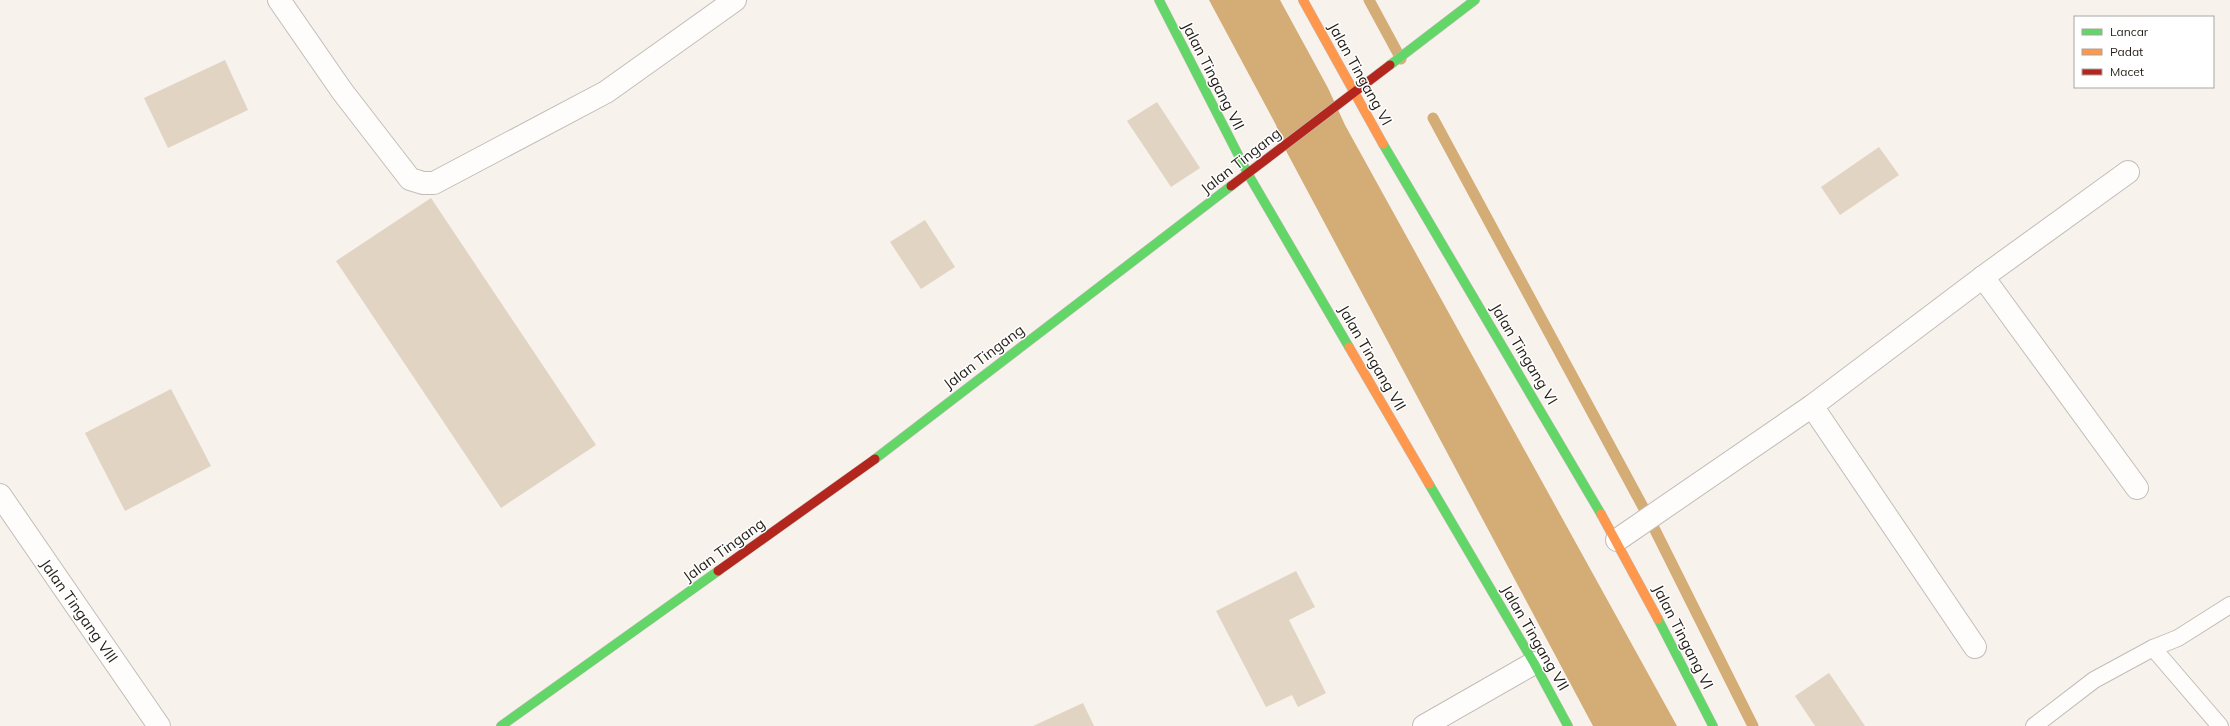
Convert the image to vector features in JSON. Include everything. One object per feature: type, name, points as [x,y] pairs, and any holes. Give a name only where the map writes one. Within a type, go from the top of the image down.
[{"type":"main road","name":"Jalan Tingang VII","points":[[1159,0],[1248,174],[1534,663],[1568,726]]},
{"type":"main road","name":"Jalan Tingang VI","points":[[1303,0],[1354,93],[1617,540],[1713,726]]},
{"type":"main road","name":"Jalan Tingang","points":[[502,726],[874,459],[1248,174],[1283,145],[1354,93],[1475,0]]},
{"type":"street","points":[[280,0],[342,91],[410,179],[423,183],[434,183],[606,92],[735,0]]},
{"type":"street","points":[[1617,540],[1812,406],[1983,277],[2128,172]]},
{"type":"street","points":[[1983,277],[2136,488]]},
{"type":"street","points":[[1812,406],[1975,647]]},
{"type":"street","name":"Jalan Tingang VIII","points":[[0,495],[159,726]]},
{"type":"street","points":[[1424,726],[1534,663]]},
{"type":"lane","points":[[2034,726],[2094,680],[2153,648],[2178,638],[2230,605]]},
{"type":"lane","points":[[2153,648],[2220,726]]},
{"type":"shaded area","points":[[1209,0],[1280,0],[1328,88],[1345,125],[1677,726],[1593,726],[1283,145],[1276,125]]},
{"type":"building","points":[[225,60],[248,110],[168,148],[144,98]]},
{"type":"building","points":[[1157,102],[1200,168],[1171,187],[1127,121]]},
{"type":"building","points":[[1879,147],[1899,175],[1840,215],[1821,187]]},
{"type":"building","points":[[431,198],[596,445],[501,508],[336,261]]},
{"type":"building","points":[[925,220],[955,267],[921,289],[890,242]]},
{"type":"building","points":[[171,389],[211,466],[125,511],[85,433]]},
{"type":"building","points":[[1296,571],[1315,607],[1289,620],[1326,693],[1298,707],[1292,695],[1266,707],[1216,611]]},
{"type":"building","points":[[1829,673],[1865,726],[1815,726],[1795,696]]},
{"type":"building","points":[[1083,703],[1094,726],[1033,726]]},
{"type":"waterway","points":[[1369,0],[1401,59]]},
{"type":"waterway","points":[[1433,118],[1649,518],[1753,726]]},
{"type":"traffic: fast","points":[[1159,0],[1248,174],[1349,347]]},
{"type":"traffic: fast","points":[[1390,65],[1475,0]]},
{"type":"traffic: fast","points":[[1383,144],[1601,514]]},
{"type":"traffic: fast","points":[[875,459],[1231,186]]},
{"type":"traffic: fast","points":[[1429,484],[1534,663],[1568,726]]},
{"type":"traffic: fast","points":[[501,726],[718,571]]},
{"type":"traffic: fast","points":[[1658,619],[1713,726]]},
{"type":"traffic: slow","points":[[1303,0],[1383,144]]},
{"type":"traffic: slow","points":[[1349,347],[1429,484]]},
{"type":"traffic: slow","points":[[1601,514],[1658,619]]},
{"type":"traffic: jam","points":[[1231,186],[1390,65]]},
{"type":"traffic: jam","points":[[718,571],[875,459]]}]
